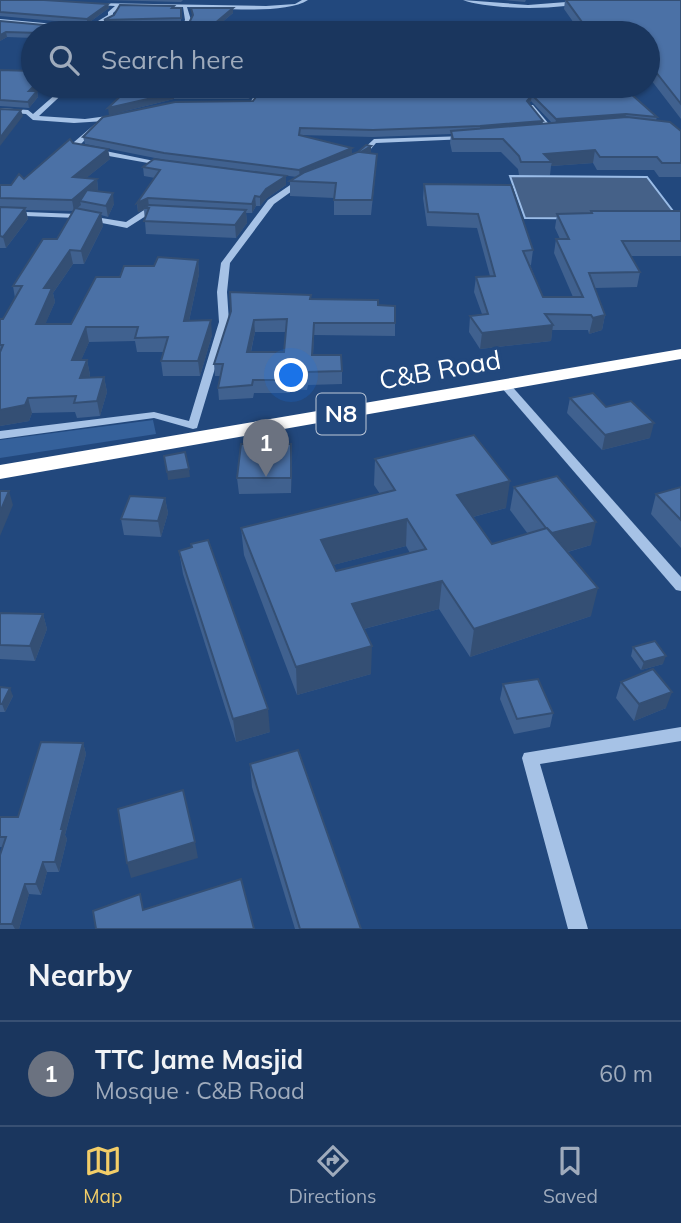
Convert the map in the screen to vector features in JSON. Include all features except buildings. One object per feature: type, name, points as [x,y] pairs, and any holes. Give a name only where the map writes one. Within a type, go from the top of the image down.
[{"type":"highway","name":"C&B Road","points":[[0,458],[681,342]]},
{"type":"highway","name":"C&B Road","points":[[0,472],[681,354]]},
{"type":"street","points":[[103,21],[111,16],[110,13],[117,5],[130,0]]},
{"type":"street","points":[[86,4],[266,7],[296,5],[306,0]]},
{"type":"street","points":[[465,0],[492,4],[565,5],[590,0]]},
{"type":"street","points":[[185,7],[188,21]]},
{"type":"street","points":[[0,21],[21,23]]},
{"type":"street","points":[[33,118],[55,98]]},
{"type":"street","points":[[245,106],[252,104],[256,98]]},
{"type":"street","points":[[531,106],[548,132],[564,130]]},
{"type":"street","points":[[0,110],[28,111],[33,118]]},
{"type":"street","points":[[33,118],[101,121],[121,116]]},
{"type":"street","points":[[101,121],[76,144],[78,148],[169,165]]},
{"type":"street","points":[[354,162],[374,141],[480,138]]},
{"type":"street","points":[[0,435],[154,415],[192,426],[224,322],[222,292],[226,263],[271,202],[300,182],[311,178]]},
{"type":"street","points":[[282,180],[300,182]]},
{"type":"street","points":[[0,213],[77,216],[127,225],[147,212],[164,212]]},
{"type":"street","points":[[244,218],[257,219]]},
{"type":"street","points":[[505,386],[681,586]]},
{"type":"street","points":[[578,929],[530,758],[681,734]]},
{"type":"shaded area","points":[[510,176],[647,177],[679,219],[525,218]]},
{"type":"shaded area","points":[[153,420],[156,434],[0,458],[0,440]]},
{"type":"place","name":"TTC Jame Masjid","points":[[266,477]]}]
